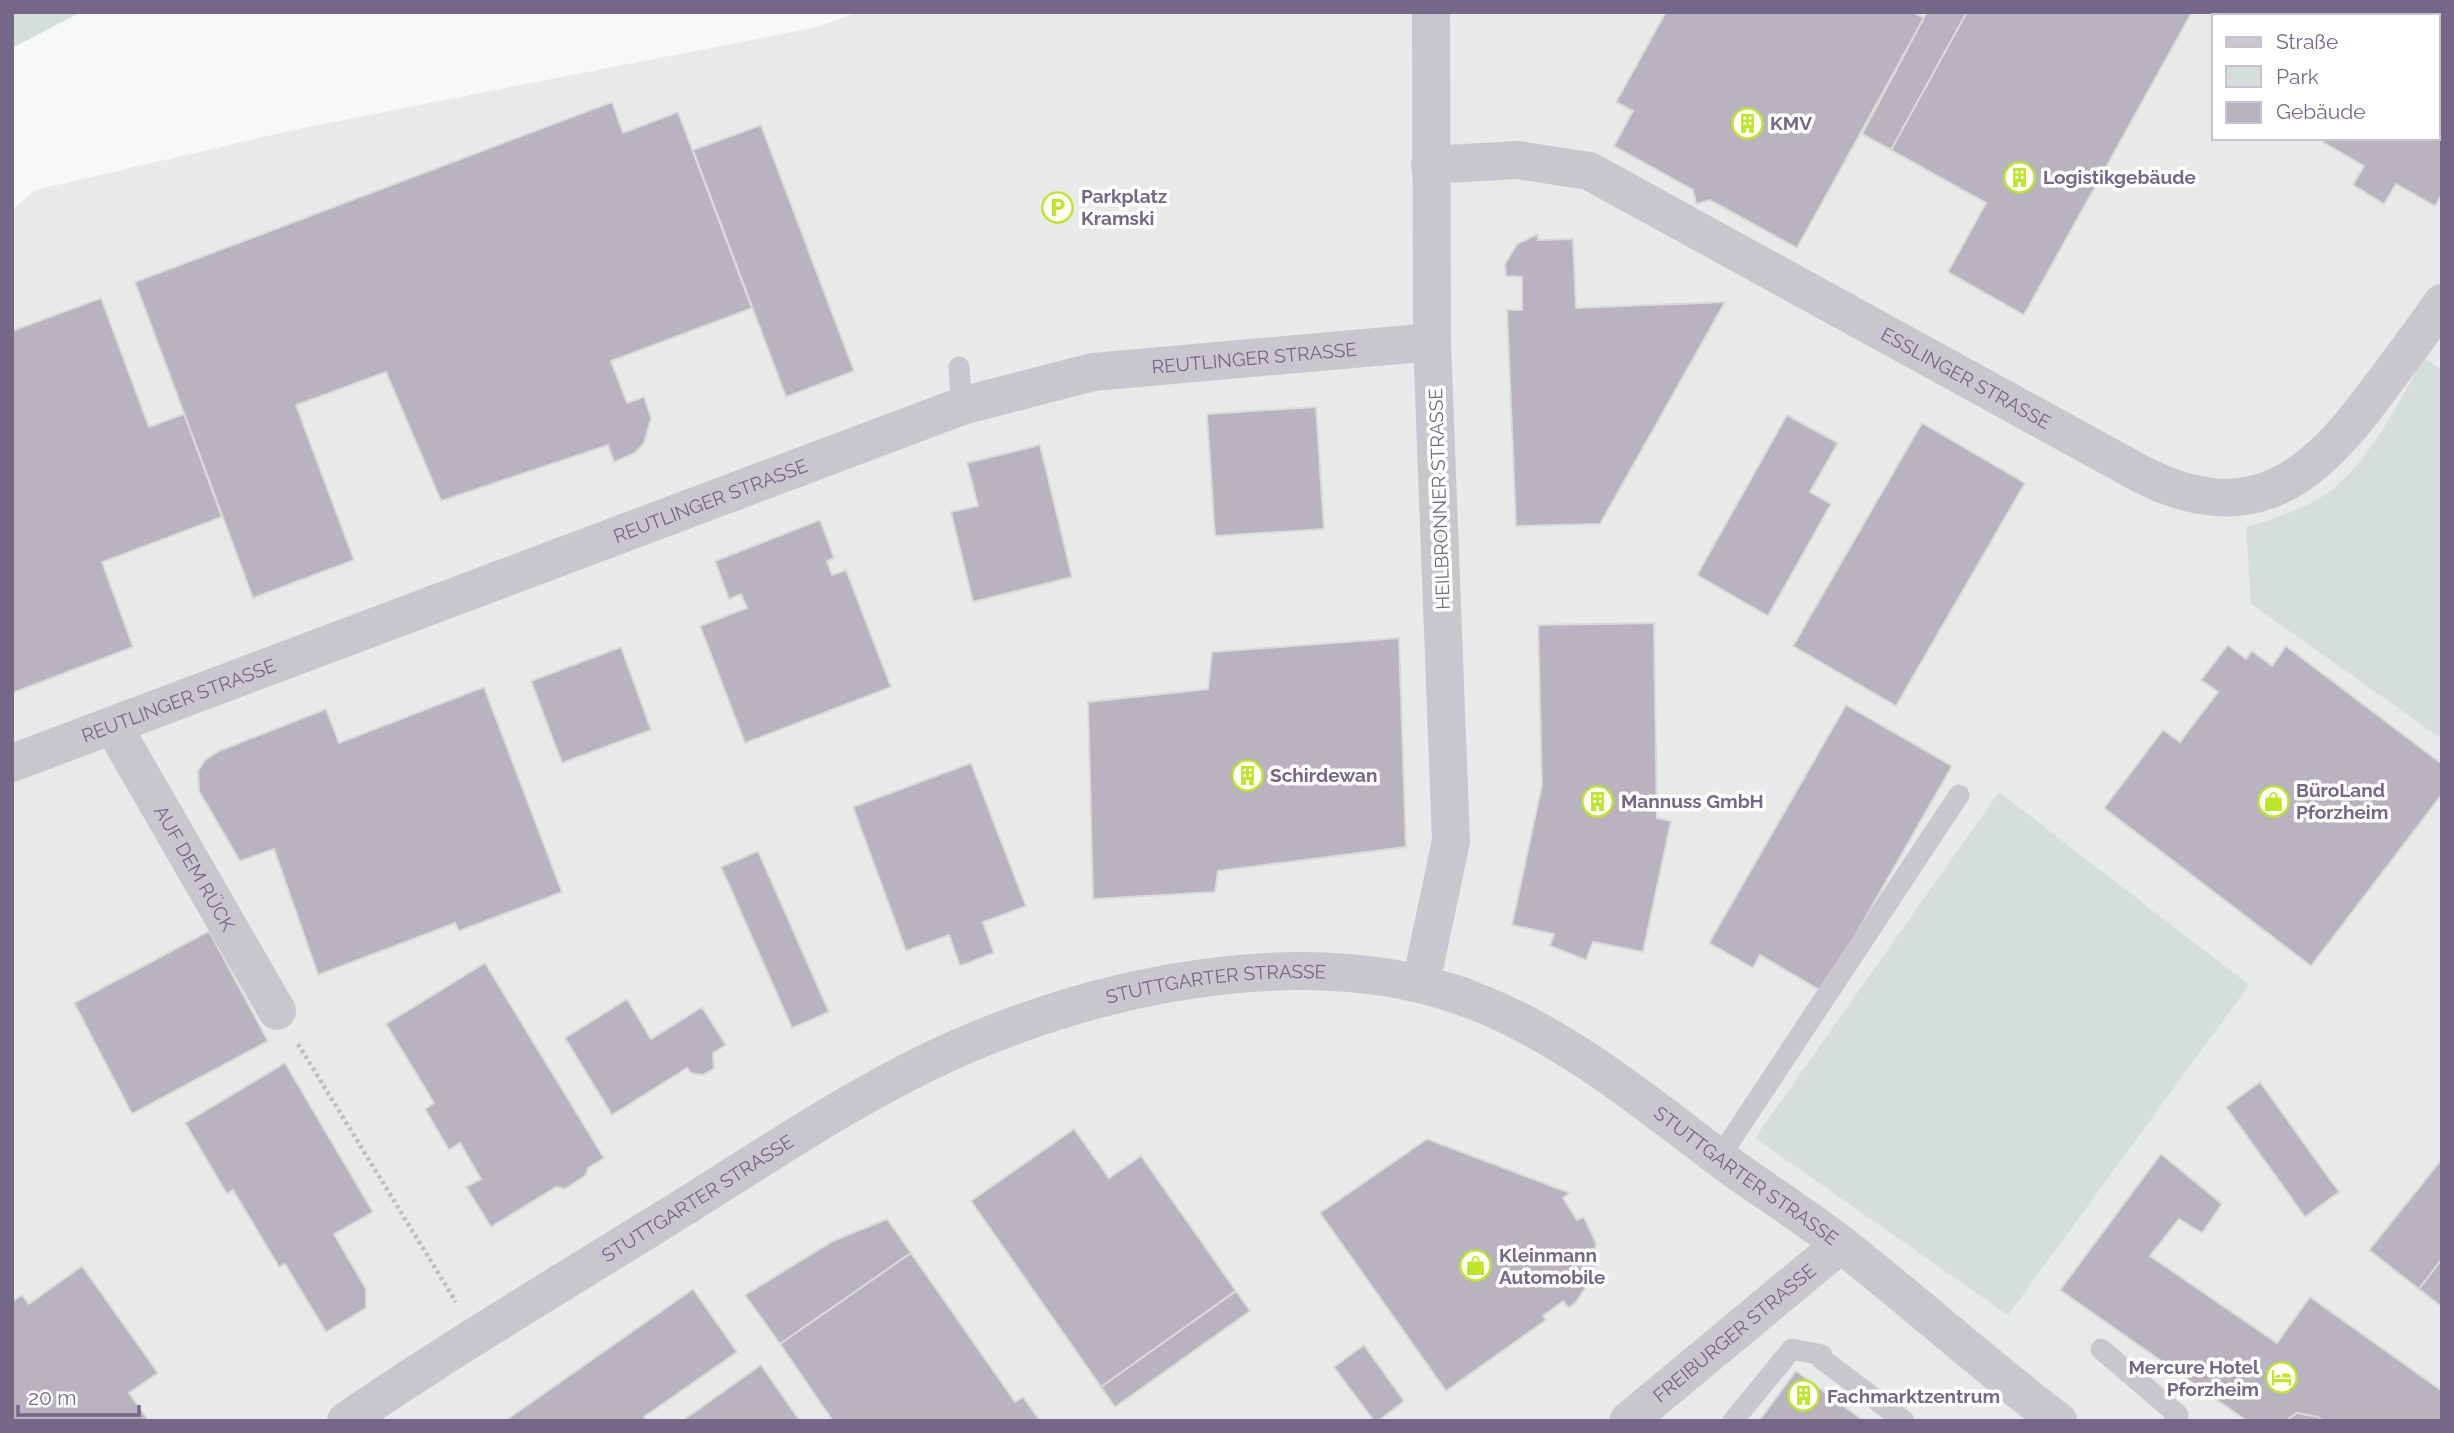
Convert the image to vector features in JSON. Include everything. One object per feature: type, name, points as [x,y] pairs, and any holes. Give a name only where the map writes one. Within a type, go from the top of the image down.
[{"type":"street","name":"HEILBRONNER STRASSE","points":[[1421,983],[1451,841],[1432,342],[1431,12]]},
{"type":"street","name":"ESSLINGER STRASSE","points":[[1430,165],[1518,160],[1588,171],[1899,328],[2165,487],[2191,494],[2242,497],[2269,490],[2320,460],[2346,435],[2440,311]]},
{"type":"street","name":"REUTLINGER STRASSE","points":[[12,763],[962,406],[1093,372],[1432,342]]},
{"type":"street","name":"AUF DEM RÜCK","points":[[113,726],[277,1011]]},
{"type":"street","name":"STUTTGARTER STRASSE","points":[[346,1421],[477,1336],[888,1084],[959,1048],[1023,1022],[1119,996],[1192,981],[1256,973],[1372,973],[1421,983],[1482,1004],[1540,1032],[1605,1070],[1719,1158],[1840,1244],[2049,1416]]},
{"type":"street","name":"FREIBURGER STRASSE","points":[[1628,1421],[1840,1244]]},
{"type":"lane","points":[[959,367],[962,406]]},
{"type":"lane","points":[[1719,1158],[1959,795]]},
{"type":"lane","points":[[1733,1421],[1793,1349],[1822,1355],[1822,1359],[1904,1421]]},
{"type":"lane","points":[[2101,1349],[2178,1415],[2174,1421]]},
{"type":"path","points":[[277,1011],[477,1336]]},
{"type":"shaded area","points":[[858,12],[2442,12],[2442,1421],[12,1421],[12,210],[35,190],[302,128],[817,27]]},
{"type":"green space","points":[[12,12],[81,12],[12,48]]},
{"type":"green space","points":[[2424,358],[2442,370],[2442,739],[2251,604],[2246,527],[2304,507],[2335,487],[2349,474],[2384,427]]},
{"type":"green space","points":[[1999,792],[2249,985],[2008,1315],[1755,1138]]},
{"type":"building","name":"KMV","points":[[1666,12],[1913,12],[1924,18],[1797,248],[1710,200],[1696,204],[1693,190],[1614,146],[1633,111],[1616,102]]},
{"type":"building","points":[[1927,12],[1967,12],[1891,150],[1862,134]]},
{"type":"building","name":"Logistikgebäude","points":[[1967,12],[2192,12],[2024,315],[1948,272],[1986,203],[1891,150]]},
{"type":"building","points":[[2442,12],[2442,194],[2435,206],[2396,184],[2384,204],[2353,185],[2364,166],[2323,142],[2440,140],[2440,14],[2396,14]]},
{"type":"building","points":[[612,102],[623,133],[678,112],[752,308],[611,361],[627,403],[644,397],[651,418],[644,443],[635,453],[614,462],[608,445],[441,501],[386,372],[296,405],[354,560],[253,598],[135,282]]},
{"type":"building","points":[[761,125],[854,371],[786,397],[693,150]]},
{"type":"building","points":[[1538,234],[1538,240],[1573,239],[1576,308],[1725,302],[1600,524],[1516,526],[1507,310],[1522,310],[1522,277],[1506,276],[1505,264],[1517,244]]},
{"type":"building","points":[[101,298],[149,427],[184,414],[222,517],[102,562],[133,647],[12,693],[12,331]]},
{"type":"building","points":[[1316,407],[1324,529],[1215,536],[1207,414]]},
{"type":"building","points":[[1787,415],[1838,443],[1810,492],[1831,504],[1768,616],[1697,575]]},
{"type":"building","points":[[1922,423],[2025,483],[1896,706],[1793,646]]},
{"type":"building","points":[[1040,445],[1072,577],[973,602],[951,512],[978,506],[967,463]]},
{"type":"building","points":[[820,520],[834,558],[827,561],[832,575],[846,570],[891,687],[745,743],[700,626],[747,608],[741,594],[729,599],[715,561]]},
{"type":"building","name":"Mannuss GmbH","points":[[1654,623],[1657,818],[1671,821],[1643,952],[1593,942],[1586,960],[1550,946],[1554,934],[1512,925],[1542,785],[1538,625]]},
{"type":"building","name":"Schirdewan","points":[[1399,638],[1406,847],[1218,871],[1215,892],[1093,899],[1088,702],[1208,689],[1212,652]]},
{"type":"building","name":"BüroLand Pforzheim","points":[[2228,645],[2246,659],[2252,651],[2272,666],[2286,646],[2442,764],[2442,794],[2311,966],[2104,808],[2163,730],[2180,742],[2218,692],[2201,680]]},
{"type":"building","points":[[621,647],[651,730],[562,763],[531,681]]},
{"type":"building","points":[[484,687],[562,892],[459,931],[455,923],[318,975],[274,849],[240,861],[199,791],[198,771],[205,760],[219,751],[326,709],[339,743]]},
{"type":"building","points":[[1846,705],[1952,766],[1823,992],[1760,955],[1753,968],[1709,943]]},
{"type":"building","points":[[971,763],[1026,906],[983,922],[994,953],[960,966],[949,935],[906,951],[853,807]]},
{"type":"building","points":[[758,851],[829,1012],[792,1028],[721,867]]},
{"type":"building","points":[[209,931],[268,1041],[132,1114],[74,1003]]},
{"type":"building","points":[[485,963],[604,1158],[588,1168],[586,1175],[565,1189],[556,1187],[491,1227],[466,1187],[481,1179],[460,1143],[449,1150],[425,1109],[434,1103],[386,1024]]},
{"type":"building","points":[[627,999],[651,1039],[702,1007],[726,1045],[713,1053],[714,1069],[703,1075],[691,1073],[687,1068],[612,1115],[565,1038]]},
{"type":"building","points":[[285,1063],[373,1212],[334,1234],[366,1289],[366,1308],[326,1332],[285,1264],[279,1267],[233,1190],[227,1194],[185,1123]]},
{"type":"building","points":[[2260,1082],[2339,1192],[2305,1217],[2226,1107]]},
{"type":"building","points":[[1074,1129],[1109,1178],[1141,1156],[1236,1291],[1101,1387],[971,1201]]},
{"type":"building","name":"Kleinmann Automobile","points":[[1427,1139],[1570,1193],[1563,1198],[1577,1220],[1584,1217],[1596,1243],[1594,1275],[1576,1302],[1569,1308],[1563,1301],[1543,1316],[1546,1320],[1446,1391],[1320,1213]]},
{"type":"building","points":[[2161,1154],[2222,1204],[2202,1233],[2179,1219],[2150,1256],[2277,1343],[2310,1297],[2442,1391],[2442,1421],[2323,1421],[2297,1413],[2286,1421],[2247,1421],[2060,1290]]},
{"type":"building","points":[[2442,1159],[2442,1259],[2419,1289],[2369,1250]]},
{"type":"building","points":[[887,1219],[911,1253],[780,1344],[745,1295],[833,1241]]},
{"type":"building","points":[[911,1253],[1015,1402],[1023,1397],[1040,1421],[833,1421],[780,1344]]},
{"type":"building","points":[[2442,1259],[2442,1307],[2419,1289]]},
{"type":"building","points":[[82,1266],[158,1373],[129,1393],[149,1421],[12,1421],[12,1302],[22,1295],[29,1304]]},
{"type":"building","points":[[693,1289],[737,1352],[644,1417],[647,1421],[505,1421]]},
{"type":"building","points":[[1236,1291],[1250,1311],[1115,1407],[1101,1387]]},
{"type":"building","points":[[1364,1345],[1404,1401],[1378,1421],[1374,1421],[1334,1367]]},
{"type":"building","points":[[761,1365],[800,1421],[682,1421]]},
{"type":"building","name":"Fachmarktzentrum","points":[[1796,1371],[1864,1421],[1759,1421]]},
{"type":"building","points":[[2297,1413],[2318,1417],[2323,1421],[2286,1421]]},
{"type":"place","name":"KMV","points":[[1747,123]]},
{"type":"place","name":"Logistikgebäude","points":[[2020,177]]},
{"type":"place","name":"Parkplatz Kramski","points":[[1058,207]]},
{"type":"place","name":"Schirdewan","points":[[1247,775]]},
{"type":"place","name":"Mannuss GmbH","points":[[1598,801]]},
{"type":"place","name":"BüroLand Pforzheim","points":[[2273,801]]},
{"type":"place","name":"Kleinmann Automobile","points":[[1476,1266]]},
{"type":"place","name":"Mercure Hotel Pforzheim","points":[[2282,1378]]},
{"type":"place","name":"Fachmarktzentrum","points":[[1804,1396]]}]
